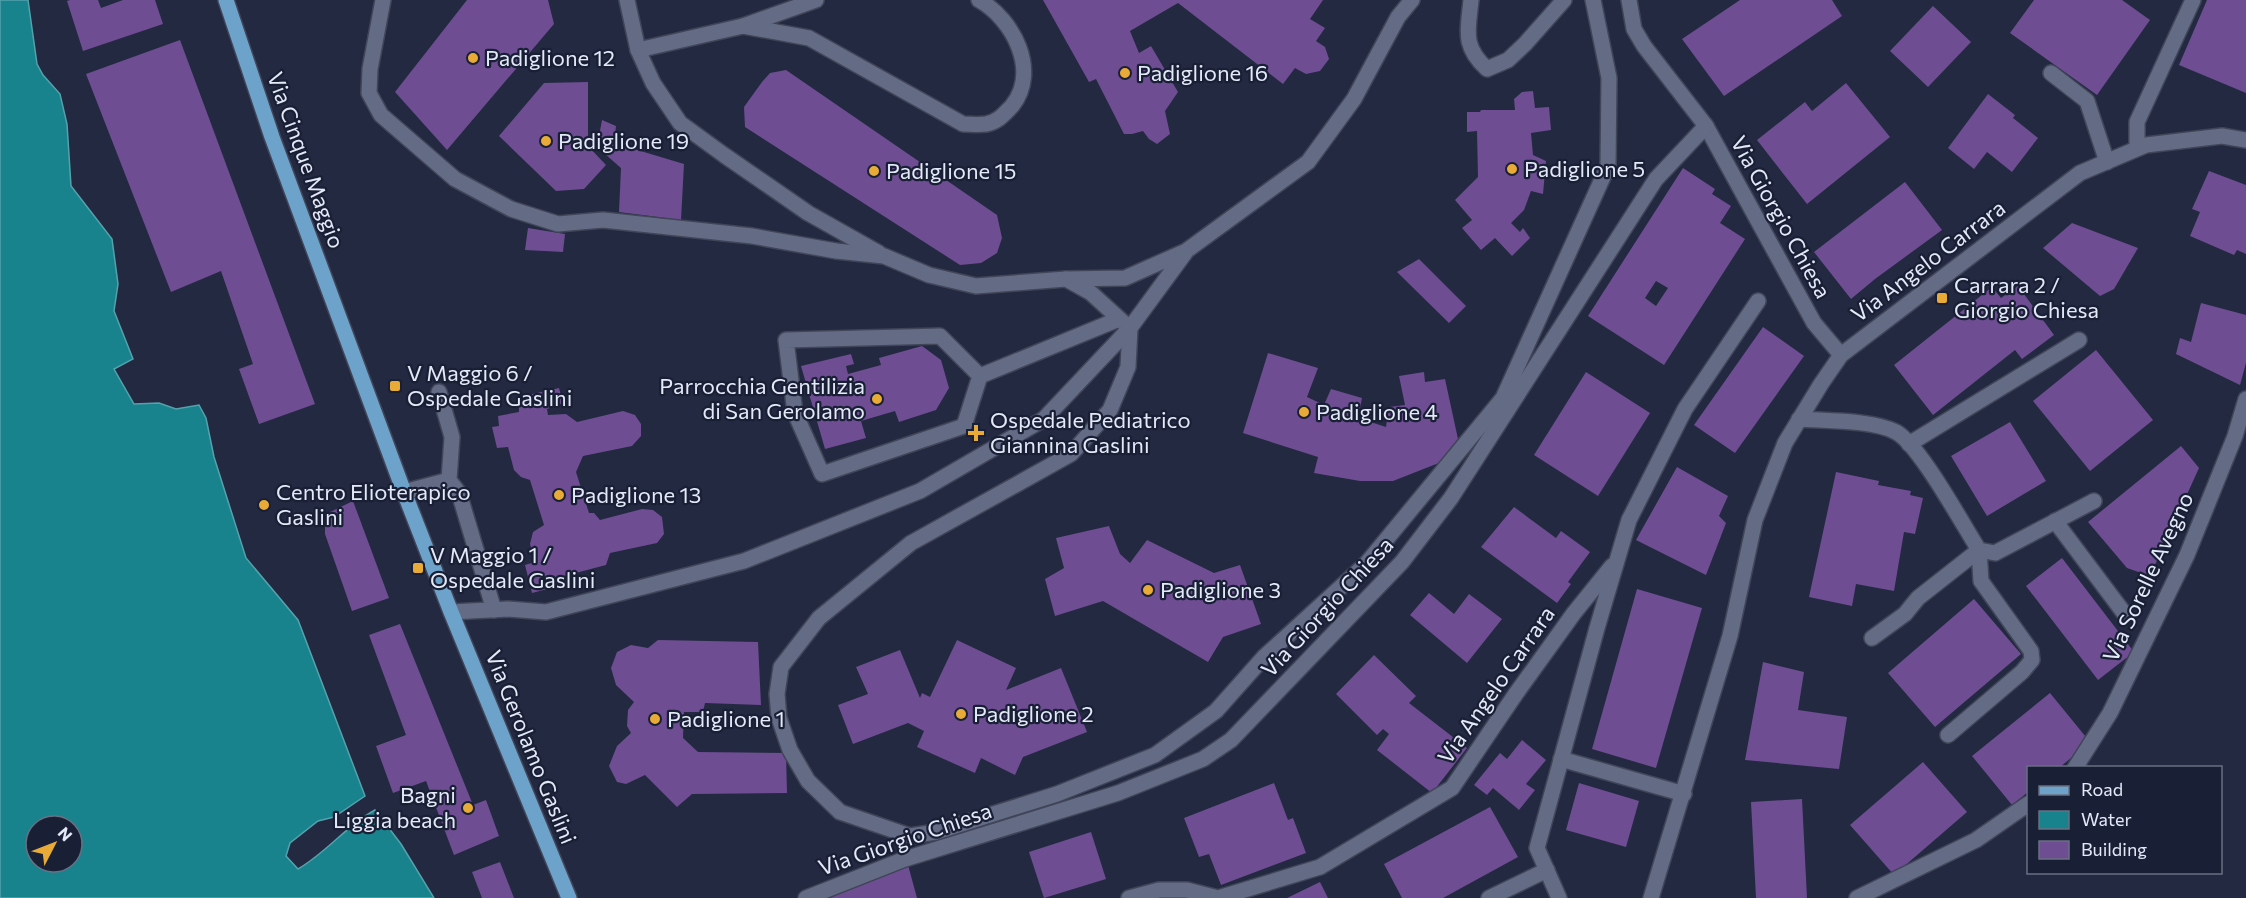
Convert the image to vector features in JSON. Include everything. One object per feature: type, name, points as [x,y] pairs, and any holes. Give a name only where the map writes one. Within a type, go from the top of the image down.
[{"type":"main road","name":"Via Cinque Maggio","points":[[226,0],[272,138],[347,335]]},
{"type":"main road","name":"Via Gerolamo Gaslini","points":[[347,335],[404,492],[451,612],[568,898]]},
{"type":"street","points":[[375,0],[381,18]]},
{"type":"street","points":[[383,0],[370,69],[369,93],[381,116],[455,179],[511,209],[558,224],[603,220],[752,236],[836,251],[884,256]]},
{"type":"street","points":[[627,0],[638,50],[653,84],[680,123],[808,213],[884,256],[929,275],[976,286],[1066,279],[1125,278],[1186,251],[1308,162],[1354,99],[1398,17],[1412,0]]},
{"type":"street","points":[[638,50],[743,26],[816,0]]},
{"type":"street","points":[[743,26],[809,38],[963,123],[986,124],[1001,119],[1016,101],[1026,70],[1006,22],[979,0]]},
{"type":"street","points":[[1471,0],[1468,40],[1475,58],[1487,69],[1508,60],[1564,0]]},
{"type":"street","points":[[1066,279],[1091,293],[1124,324],[1128,367],[1110,410],[1071,454],[911,543],[819,618],[781,667],[777,694],[779,718],[790,750],[808,781],[840,812],[910,836],[936,832],[1057,794],[1155,755],[1216,711],[1263,657],[1366,564],[1503,398],[1608,166],[1609,78],[1593,0]]},
{"type":"street","name":"Via Giorgio Chiesa","points":[[1629,0],[1634,29],[1644,46],[1706,126],[1814,323],[1841,355]]},
{"type":"street","points":[[2137,148],[2137,122],[2193,0]]},
{"type":"street","points":[[2051,74],[2087,101],[2107,162]]},
{"type":"street","name":"Via Giorgio Chiesa","points":[[806,898],[905,859],[1118,793],[1203,759],[1231,740],[1402,562],[1437,517],[1545,354],[1656,179],[1706,126]]},
{"type":"street","name":"Via Angelo Carrara","points":[[1651,898],[1730,636],[1755,520],[1785,443],[1841,355],[2080,173],[2146,145],[2222,136],[2246,140]]},
{"type":"street","points":[[451,612],[508,609],[546,612],[744,561],[920,491],[1044,419],[1186,251]]},
{"type":"street","name":"Via Angelo Carrara","points":[[1559,898],[1537,848],[1629,520],[1685,409],[1758,301]]},
{"type":"street","points":[[981,376],[1124,324]]},
{"type":"street","points":[[940,336],[981,376],[964,426],[822,474],[795,413],[786,340],[940,336]]},
{"type":"street","points":[[1909,444],[2079,340]]},
{"type":"street","points":[[439,392],[452,437],[449,480],[459,493],[494,610]]},
{"type":"street","name":"Via Sorelle Avegno","points":[[2077,766],[2110,713],[2187,555],[2235,436],[2246,399]]},
{"type":"street","points":[[1799,419],[1869,425],[1897,432],[1917,451],[1979,550],[1981,581],[2031,651],[2032,660],[2022,672],[1947,735]]},
{"type":"street","points":[[404,492],[449,480]]},
{"type":"street","points":[[1872,638],[1905,614],[1918,598],[1979,550],[1995,553],[2094,501]]},
{"type":"street","points":[[2055,520],[2124,613]]},
{"type":"street","name":"Via Angelo Carrara","points":[[1129,898],[1159,890],[1187,890],[1218,898],[1320,867],[1452,788],[1574,613],[1618,559]]},
{"type":"street","points":[[1562,759],[1684,794]]},
{"type":"street","points":[[1857,898],[1976,840],[2027,805]]},
{"type":"street","points":[[1489,898],[1547,870]]},
{"type":"water","points":[[0,0],[28,0],[37,64],[43,75],[60,94],[67,124],[71,186],[112,239],[118,284],[114,311],[133,359],[114,369],[134,404],[159,403],[176,409],[199,405],[206,418],[214,457],[246,558],[298,620],[365,796],[334,817],[318,821],[290,843],[286,856],[298,869],[375,810],[401,844],[434,898],[0,898]]},
{"type":"building","points":[[98,0],[101,8],[123,0],[155,0],[163,24],[83,51],[67,1]]},
{"type":"building","name":"Padiglione 12","points":[[467,0],[548,0],[554,24],[447,150],[395,92]]},
{"type":"building","name":"Padiglione 16","points":[[1043,0],[1323,0],[1310,19],[1325,28],[1316,41],[1325,47],[1329,59],[1320,71],[1306,74],[1295,68],[1283,84],[1178,3],[1130,31],[1139,53],[1151,46],[1178,92],[1165,111],[1170,134],[1157,144],[1143,131],[1124,134],[1096,79],[1089,82]]},
{"type":"building","points":[[1740,0],[1832,0],[1842,16],[1724,96],[1682,39]]},
{"type":"building","points":[[2034,0],[2122,0],[2150,20],[2097,95],[2010,33]]},
{"type":"building","points":[[2207,0],[2246,0],[2246,93],[2179,65]]},
{"type":"building","points":[[1933,6],[1971,42],[1928,87],[1890,51]]},
{"type":"building","points":[[180,40],[315,404],[259,424],[239,369],[253,364],[221,271],[171,292],[86,74]]},
{"type":"building","name":"Padiglione 15","points":[[786,70],[997,215],[1002,238],[997,253],[981,263],[960,265],[745,127],[744,107],[770,73]]},
{"type":"building","name":"Padiglione 19","points":[[588,82],[588,146],[606,165],[584,189],[556,191],[499,136],[544,83]]},
{"type":"building","points":[[1846,83],[1890,137],[1807,204],[1757,140],[1805,102],[1812,111]]},
{"type":"building","name":"Padiglione 5","points":[[1533,91],[1535,108],[1549,107],[1551,130],[1531,133],[1533,155],[1546,161],[1543,194],[1531,191],[1524,210],[1511,223],[1520,232],[1523,228],[1530,238],[1512,256],[1495,238],[1481,250],[1462,228],[1472,220],[1455,200],[1478,177],[1477,131],[1467,132],[1467,112],[1515,110],[1514,99],[1522,92]]},
{"type":"building","points":[[1988,94],[2015,115],[2013,118],[2038,138],[2012,172],[1987,152],[1974,169],[1948,148]]},
{"type":"building","points":[[602,120],[616,126],[614,143],[684,164],[681,220],[619,212],[621,168],[597,147]]},
{"type":"building","points":[[1683,168],[1715,189],[1712,194],[1731,206],[1720,223],[1745,239],[1664,365],[1588,316]],"holes":[[[1656,281],[1668,288],[1656,306],[1645,298]]]},
{"type":"building","points":[[2209,171],[2246,185],[2246,254],[2237,250],[2234,255],[2190,236],[2200,212],[2192,209]]},
{"type":"building","points":[[1905,182],[1942,230],[1851,299],[1814,252]]},
{"type":"building","points":[[2072,223],[2138,248],[2114,289],[2100,296],[2043,248]]},
{"type":"building","points":[[528,228],[565,234],[563,252],[525,250]]},
{"type":"building","points":[[1419,259],[1466,306],[1449,323],[1397,272]]},
{"type":"building","points":[[2018,286],[2054,335],[2022,359],[2015,350],[1933,415],[1894,365],[1992,287],[2001,298]]},
{"type":"building","points":[[2201,303],[2246,315],[2246,363],[2240,385],[2176,354],[2180,338],[2191,342]]},
{"type":"building","points":[[1763,327],[1804,356],[1735,453],[1694,425]]},
{"type":"building","name":"Parrocchia Gentilizia di San Gerolamo","points":[[922,346],[941,360],[949,388],[936,410],[899,422],[895,411],[861,421],[866,438],[825,449],[801,366],[851,354],[854,364],[846,366],[848,374],[881,365],[879,358]]},
{"type":"building","points":[[2096,350],[2153,420],[2090,471],[2033,401]]},
{"type":"building","name":"Padiglione 4","points":[[1268,353],[1318,368],[1307,397],[1324,405],[1331,389],[1362,398],[1358,418],[1386,427],[1389,407],[1405,405],[1399,376],[1424,372],[1425,382],[1445,379],[1458,439],[1449,459],[1393,481],[1360,481],[1314,473],[1318,457],[1243,433]]},
{"type":"building","points":[[1586,372],[1650,413],[1598,496],[1534,455]]},
{"type":"building","name":"Padiglione 13","points":[[559,388],[563,403],[547,409],[548,415],[566,414],[577,422],[623,411],[635,415],[641,424],[641,436],[632,446],[583,456],[576,472],[589,513],[594,513],[600,520],[642,509],[653,510],[662,517],[664,534],[657,543],[610,553],[606,565],[568,575],[570,583],[532,593],[525,565],[535,562],[530,544],[533,532],[544,525],[530,480],[521,477],[514,470],[508,447],[497,448],[492,427],[499,426],[498,416],[519,412],[519,397]]},
{"type":"building","points":[[2010,422],[2046,481],[1987,516],[1951,456]]},
{"type":"building","points":[[2181,446],[2199,468],[2150,576],[2127,568],[2088,522]]},
{"type":"building","points":[[1677,467],[1728,496],[1719,516],[1726,523],[1706,575],[1636,540]]},
{"type":"building","points":[[1836,472],[1879,481],[1878,485],[1911,491],[1910,495],[1923,498],[1915,534],[1904,532],[1894,591],[1856,584],[1852,606],[1809,597]]},
{"type":"building","points":[[353,501],[389,598],[352,611],[325,534],[325,523],[328,513]]},
{"type":"building","points":[[1514,507],[1556,538],[1561,531],[1590,552],[1568,582],[1571,584],[1557,603],[1481,547]]},
{"type":"building","name":"Padiglione 3","points":[[1109,526],[1120,554],[1130,563],[1147,540],[1214,573],[1240,565],[1261,624],[1223,637],[1208,662],[1103,601],[1055,616],[1045,579],[1064,568],[1056,538]]},
{"type":"building","points":[[2062,558],[2134,652],[2098,680],[2026,586]]},
{"type":"building","points":[[1637,589],[1702,608],[1656,768],[1592,749]]},
{"type":"building","points":[[1429,593],[1454,614],[1469,594],[1502,619],[1467,663],[1410,615]]},
{"type":"building","points":[[1974,599],[2021,654],[1935,727],[1888,673]]},
{"type":"building","points":[[400,624],[473,805],[486,800],[499,836],[454,855],[426,781],[393,793],[376,746],[406,735],[369,635]]},
{"type":"building","name":"Padiglione 1","points":[[658,640],[758,642],[761,705],[705,703],[703,712],[684,712],[683,738],[698,752],[786,753],[787,793],[692,794],[677,807],[645,775],[626,784],[617,782],[609,766],[617,746],[631,733],[627,726],[628,710],[634,702],[616,685],[611,668],[617,652],[631,645],[648,648]]},
{"type":"building","name":"Padiglione 2","points":[[957,640],[1016,668],[1006,690],[1061,668],[1087,732],[1023,757],[1015,775],[981,758],[975,773],[917,747],[924,731],[908,723],[853,744],[838,705],[868,694],[856,667],[900,650],[920,698],[922,693],[930,697]]},
{"type":"building","points":[[1374,655],[1416,696],[1409,703],[1467,748],[1432,793],[1377,750],[1389,734],[1383,729],[1377,735],[1336,694]]},
{"type":"building","points":[[1763,662],[1804,672],[1798,710],[1847,717],[1839,769],[1745,760]]},
{"type":"building","points":[[2050,693],[2090,742],[2061,766],[2027,766],[2027,793],[2012,805],[1972,756]]},
{"type":"building","points":[[1522,740],[1546,760],[1526,784],[1535,790],[1519,810],[1493,788],[1487,795],[1474,785],[1500,753],[1507,759]]},
{"type":"building","points":[[1923,762],[1967,812],[1894,875],[1850,825]]},
{"type":"building","points":[[1274,783],[1288,820],[1293,818],[1306,853],[1221,885],[1209,854],[1199,857],[1184,818]]},
{"type":"building","points":[[1579,783],[1639,801],[1626,847],[1566,830]]},
{"type":"building","points":[[1802,799],[1807,898],[1756,898],[1751,802]]},
{"type":"building","points":[[1490,807],[1518,857],[1443,898],[1402,898],[1384,864]]},
{"type":"building","points":[[1091,832],[1106,879],[1044,898],[1029,852]]},
{"type":"building","points":[[500,862],[514,898],[482,898],[472,872]]},
{"type":"building","points":[[908,865],[917,898],[817,898]]},
{"type":"building","points":[[1320,882],[1328,898],[1287,898]]},
{"type":"place","name":"Padiglione 12","points":[[473,58]]},
{"type":"place","name":"Padiglione 16","points":[[1125,73]]},
{"type":"place","name":"Padiglione 19","points":[[546,141]]},
{"type":"place","name":"Padiglione 5","points":[[1512,169]]},
{"type":"place","name":"Padiglione 15","points":[[874,171]]},
{"type":"place","name":"Carrara 2 / Giorgio Chiesa","points":[[1942,298]]},
{"type":"place","name":"V Maggio 6 / Ospedale Gaslini","points":[[395,386]]},
{"type":"place","name":"Parrocchia Gentilizia di San Gerolamo","points":[[877,399]]},
{"type":"place","name":"Padiglione 4","points":[[1304,412]]},
{"type":"place","name":"Ospedale Pediatrico Giannina Gaslini","points":[[976,433]]},
{"type":"place","name":"Padiglione 13","points":[[559,495]]},
{"type":"place","name":"Centro Elioterapico Gaslini","points":[[264,505]]},
{"type":"place","name":"V Maggio 1 / Ospedale Gaslini","points":[[418,568]]},
{"type":"place","name":"Padiglione 3","points":[[1148,590]]},
{"type":"place","name":"Padiglione 2","points":[[961,714]]},
{"type":"place","name":"Padiglione 1","points":[[655,719]]},
{"type":"place","name":"Bagni Liggia beach","points":[[468,808]]}]
